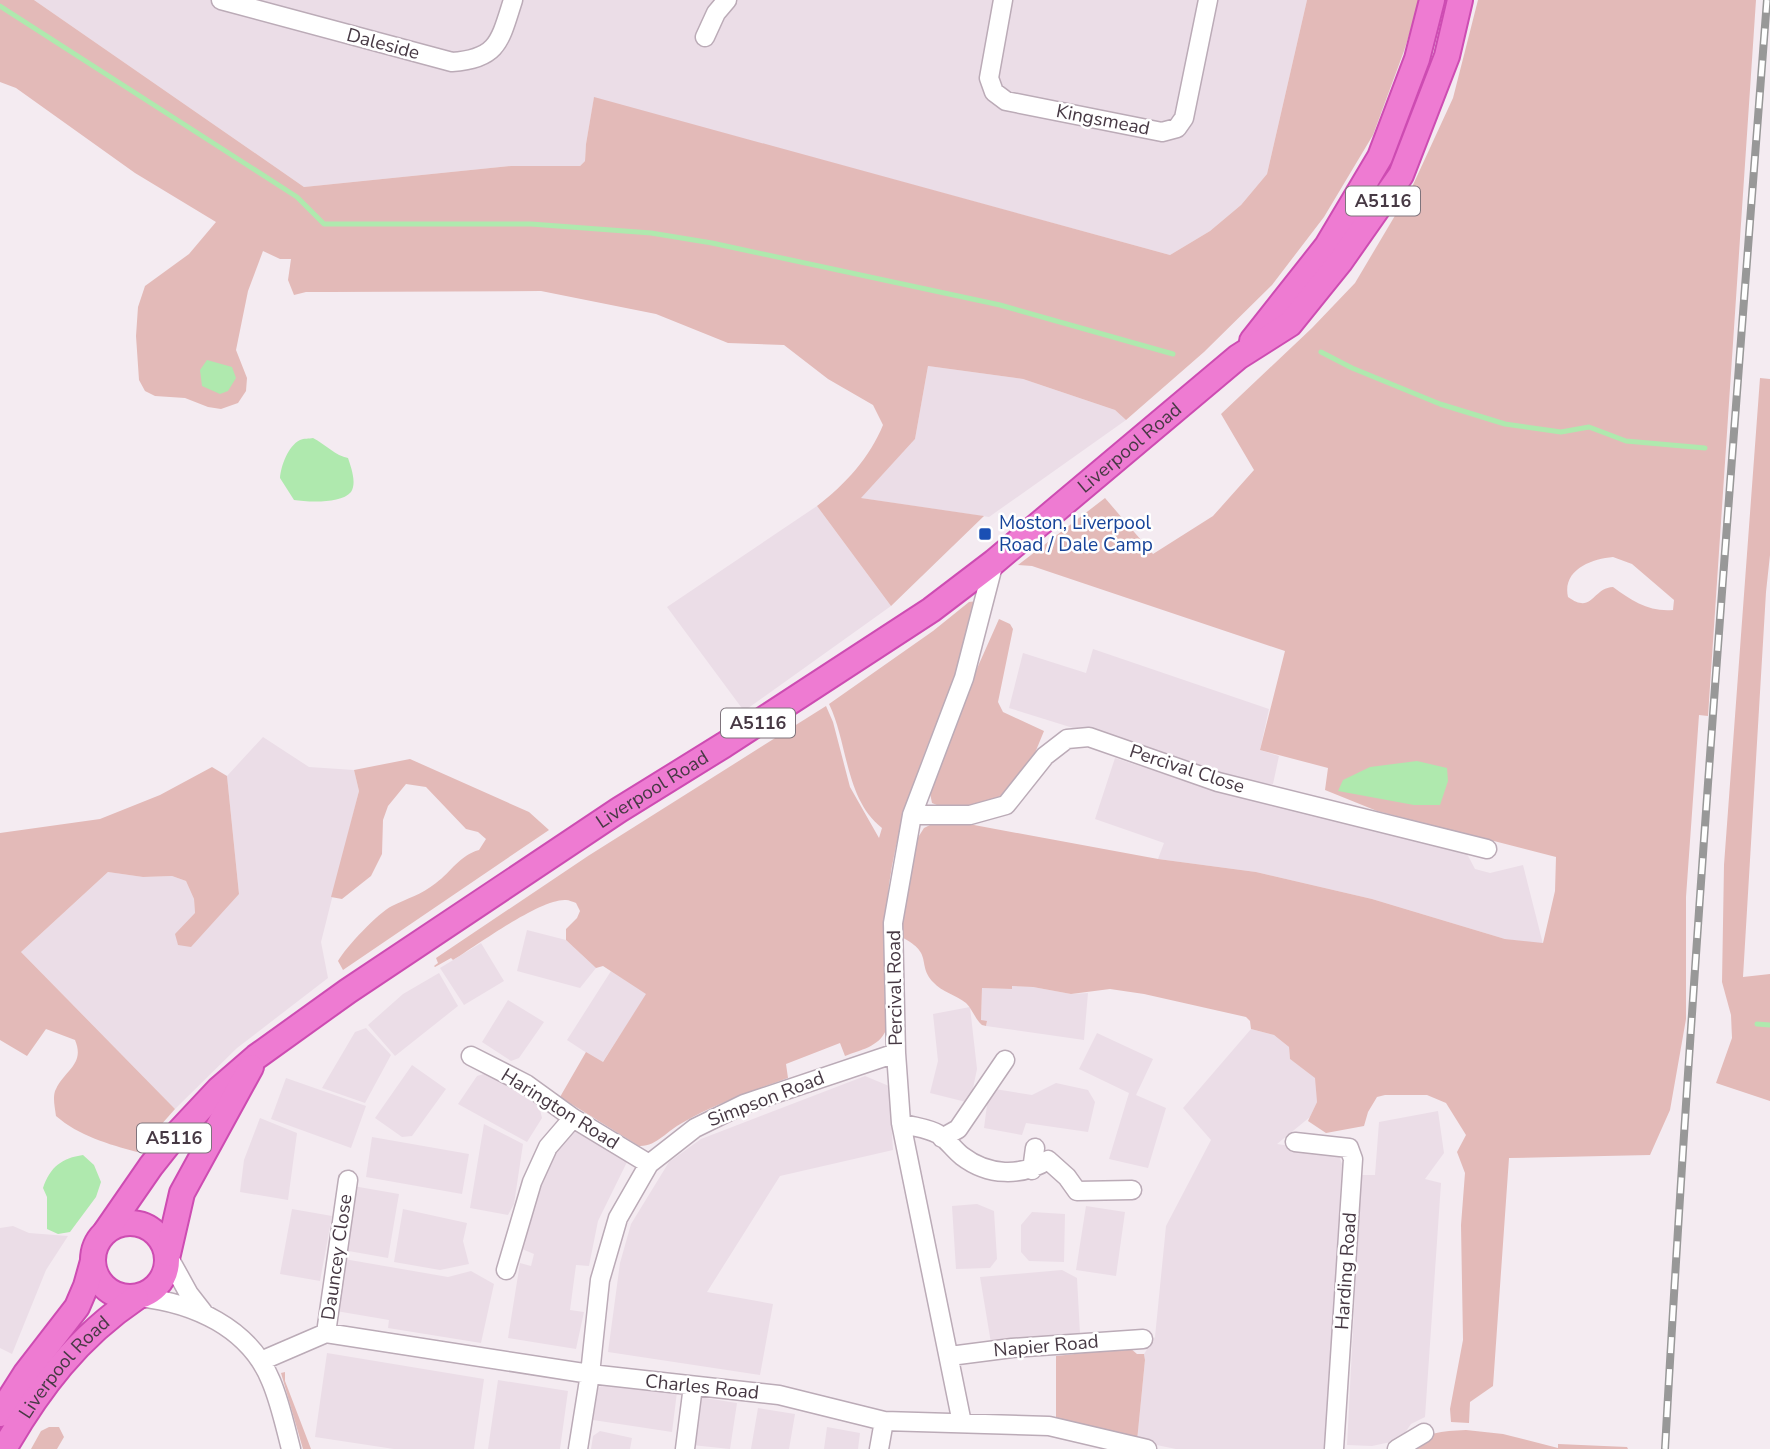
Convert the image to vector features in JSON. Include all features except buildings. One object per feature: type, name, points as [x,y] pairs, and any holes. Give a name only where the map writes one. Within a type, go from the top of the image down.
[{"type":"highway","name":"Liverpool Road","points":[[1238,358],[1327,246],[1380,157],[1417,59],[1432,0]]},
{"type":"highway","name":"Liverpool Road","points":[[106,1231],[174,1137],[219,1089],[256,1057],[348,991],[608,817],[931,610],[994,562],[1238,358],[1290,324],[1340,262],[1401,175],[1447,56],[1460,0]]},
{"type":"highway","name":"Liverpool Road","points":[[168,1255],[183,1193],[256,1057]]},
{"type":"highway","points":[[106,1231],[118,1225],[143,1225],[155,1232],[168,1255]]},
{"type":"highway","name":"A5116","points":[[93,1261],[94,1250],[106,1231]]},
{"type":"highway","name":"A5116","points":[[137,1297],[158,1287],[167,1268],[168,1255]]},
{"type":"highway","name":"Liverpool Road","points":[[0,1414],[26,1373],[77,1307],[93,1261]]},
{"type":"highway","points":[[93,1261],[101,1284],[111,1293],[123,1297],[137,1297]]},
{"type":"highway","name":"Liverpool Road","points":[[4,1449],[42,1388],[69,1354],[100,1324],[137,1297]]},
{"type":"street","name":"Daleside","points":[[221,0],[452,62],[473,61],[488,55],[498,40],[513,0]]},
{"type":"street","points":[[705,37],[716,13],[727,0]]},
{"type":"street","name":"Kingsmead","points":[[1003,0],[989,78],[995,92],[1006,101],[1162,132],[1177,128],[1184,118],[1208,0]]},
{"type":"street","name":"Percival Road","points":[[962,1423],[901,1123],[896,1053],[893,923],[912,815],[964,678],[994,562]]},
{"type":"street","name":"Percival Close","points":[[912,815],[970,816],[1006,805],[1045,756],[1067,739],[1088,737],[1218,782],[1488,849]]},
{"type":"street","name":"Simpson Road","points":[[578,1449],[590,1374],[600,1280],[618,1218],[649,1164],[695,1128],[744,1104],[896,1053]]},
{"type":"street","name":"Harington Road","points":[[471,1056],[526,1084],[573,1118],[649,1164]]},
{"type":"street","points":[[942,1138],[958,1129],[1005,1060]]},
{"type":"street","points":[[506,1270],[532,1182],[548,1147],[573,1118]]},
{"type":"street","points":[[901,1123],[938,1134],[964,1158],[984,1168],[1018,1173],[1032,1170],[1048,1160],[1067,1177],[1077,1191],[1132,1191]]},
{"type":"street","name":"Harding Road","points":[[1295,1142],[1349,1148],[1353,1159],[1334,1449]]},
{"type":"street","points":[[1032,1170],[1035,1148]]},
{"type":"street","name":"Dauncey Close","points":[[326,1333],[348,1180]]},
{"type":"street","points":[[168,1255],[189,1294],[203,1312]]},
{"type":"street","points":[[137,1297],[176,1303],[203,1312],[232,1332],[261,1361],[271,1381],[291,1449]]},
{"type":"street","points":[[261,1361],[326,1333]]},
{"type":"street","name":"Charles Road","points":[[326,1333],[590,1374],[779,1395],[884,1421],[1049,1426],[1147,1449]]},
{"type":"street","name":"Napier Road","points":[[950,1356],[1012,1348],[1143,1339]]},
{"type":"street","points":[[685,1449],[693,1386]]},
{"type":"street","points":[[879,1449],[884,1421]]},
{"type":"street","points":[[1397,1449],[1424,1433]]},
{"type":"shaded area","points":[[0,0],[34,0],[304,187],[511,166],[580,166],[585,161],[594,97],[1170,255],[1210,231],[1241,205],[1267,174],[1307,0],[1420,0],[1373,135],[1324,217],[1272,285],[1204,352],[1126,420],[1115,410],[1023,379],[928,366],[915,439],[861,498],[984,516],[891,606],[817,506],[856,470],[883,425],[873,405],[828,379],[784,345],[728,343],[656,314],[541,291],[306,292],[294,295],[288,280],[291,259],[280,259],[263,251],[248,291],[236,350],[247,378],[246,391],[238,403],[221,409],[185,398],[155,396],[145,391],[139,380],[136,336],[138,307],[145,286],[189,254],[216,222],[135,173],[16,88],[0,82]]},
{"type":"shaded area","points":[[34,0],[1307,0],[1267,174],[1241,205],[1210,231],[1170,255],[594,98],[585,161],[580,166],[511,166],[304,187]]},
{"type":"shaded area","points":[[1478,0],[1756,0],[1708,716],[1699,715],[1686,897],[1686,1019],[1670,1110],[1650,1155],[1509,1158],[1493,1386],[1470,1402],[1469,1423],[1451,1422],[1450,1409],[1463,1340],[1461,1225],[1465,1173],[1457,1152],[1466,1135],[1446,1103],[1427,1095],[1377,1097],[1364,1126],[1326,1133],[1308,1121],[1317,1102],[1315,1078],[1290,1059],[1289,1047],[1274,1035],[1251,1029],[1250,1021],[1246,1017],[1110,989],[1071,994],[1012,986],[1012,989],[982,988],[981,1020],[987,1021],[986,1026],[980,1023],[966,1003],[933,982],[921,953],[899,936],[913,838],[917,839],[924,828],[930,825],[974,825],[1158,859],[1256,872],[1372,899],[1505,939],[1543,943],[1555,891],[1556,857],[1377,811],[1325,790],[1328,768],[1260,750],[1285,651],[1032,566],[1018,565],[1105,498],[1153,554],[1213,516],[1254,470],[1221,414],[1312,328],[1355,283],[1412,187],[1453,98]],"holes":[[[1613,557],[1632,564],[1674,600],[1673,610],[1656,609],[1641,604],[1613,587],[1606,588],[1588,602],[1576,602],[1568,597],[1569,580],[1588,563]]]},
{"type":"shaded area","points":[[207,360],[232,367],[236,378],[228,391],[220,394],[202,386],[200,370]]},
{"type":"shaded area","points":[[928,366],[1023,379],[1115,410],[1126,420],[989,517],[860,498],[915,439]]},
{"type":"shaded area","points":[[1760,378],[1770,379],[1770,555],[1743,977],[1770,974],[1770,1101],[1716,1083],[1732,1038],[1731,1015],[1722,982],[1724,865]]},
{"type":"shaded area","points":[[313,438],[348,458],[353,475],[353,488],[346,496],[324,501],[294,500],[280,478],[292,447],[300,440]]},
{"type":"shaded area","points":[[817,506],[891,606],[744,711],[667,607]]},
{"type":"shaded area","points":[[977,601],[985,613],[924,754],[892,864],[884,966],[886,1030],[874,1044],[845,1056],[840,1043],[786,1064],[788,1078],[708,1109],[651,1144],[639,1146],[560,1097],[586,1052],[603,1062],[646,994],[603,966],[596,968],[566,940],[566,929],[580,911],[576,903],[555,901],[525,914],[453,960],[451,958],[434,966],[438,963],[436,958],[588,856],[826,706],[833,722],[850,787],[879,838],[882,828],[870,816],[854,786],[829,704],[933,631],[969,602]]},
{"type":"shaded area","points":[[999,619],[1010,624],[1013,629],[998,702],[1003,712],[1044,731],[1028,770],[1017,787],[993,805],[944,808],[932,803],[929,788],[951,727]]},
{"type":"shaded area","points":[[1093,649],[1269,709],[1260,750],[1279,756],[1273,784],[1250,783],[1009,708],[1023,653],[1086,673]]},
{"type":"shaded area","points":[[263,737],[309,767],[354,770],[359,791],[321,942],[328,978],[237,1048],[175,1109],[21,952],[108,872],[143,877],[172,876],[186,881],[194,899],[195,913],[239,894],[227,776]]},
{"type":"shaded area","points":[[1115,758],[1217,791],[1465,850],[1475,869],[1490,873],[1523,865],[1543,944],[1505,939],[1372,899],[1256,872],[1158,859],[1164,843],[1095,819]]},
{"type":"shaded area","points":[[410,759],[529,812],[549,830],[343,970],[338,961],[371,923],[392,906],[420,893],[441,879],[461,860],[479,850],[486,839],[478,832],[466,829],[426,787],[406,784],[388,806],[383,820],[382,854],[371,876],[342,899],[331,897],[359,791],[354,770]]},
{"type":"shaded area","points":[[1417,761],[1447,768],[1448,781],[1440,805],[1414,805],[1338,791],[1343,780],[1370,767]]},
{"type":"shaded area","points":[[212,767],[227,776],[239,894],[191,947],[178,945],[175,934],[195,913],[194,899],[186,881],[172,876],[143,877],[108,872],[21,952],[175,1109],[137,1152],[84,1134],[56,1116],[55,1092],[76,1061],[78,1055],[75,1040],[46,1029],[27,1056],[0,1040],[0,833],[100,819],[160,795]]},
{"type":"shaded area","points":[[527,930],[566,940],[596,968],[580,988],[517,971]]},
{"type":"shaded area","points":[[481,943],[504,981],[464,1005],[440,968]]},
{"type":"shaded area","points":[[611,971],[647,994],[602,1063],[567,1040]]},
{"type":"shaded area","points":[[439,973],[458,1006],[395,1056],[368,1025],[403,994]]},
{"type":"shaded area","points":[[1011,986],[1071,994],[1088,993],[1084,1040],[986,1026],[987,1021],[981,1021],[982,988],[1011,989]]},
{"type":"shaded area","points":[[508,1000],[544,1022],[519,1058],[511,1061],[482,1042]]},
{"type":"shaded area","points":[[970,1007],[977,1069],[970,1103],[930,1093],[938,1061],[933,1014]]},
{"type":"shaded area","points":[[366,1028],[391,1055],[365,1103],[322,1088],[355,1032]]},
{"type":"shaded area","points":[[1251,1029],[1274,1035],[1289,1047],[1290,1059],[1316,1078],[1317,1102],[1310,1117],[1277,1144],[1338,1153],[1342,1164],[1325,1449],[1176,1449],[1137,1441],[1144,1354],[1155,1337],[1166,1226],[1211,1140],[1183,1108]]},
{"type":"shaded area","points":[[1097,1033],[1153,1059],[1136,1095],[1166,1108],[1148,1168],[1109,1159],[1129,1093],[1079,1069]]},
{"type":"shaded area","points":[[412,1065],[446,1089],[412,1136],[402,1137],[375,1118]]},
{"type":"shaded area","points":[[491,1072],[538,1101],[542,1118],[527,1142],[458,1104],[477,1076]]},
{"type":"shaded area","points":[[865,1076],[889,1086],[893,1150],[780,1176],[707,1292],[773,1304],[760,1375],[608,1352],[620,1263],[631,1224],[669,1162],[701,1139]]},
{"type":"shaded area","points":[[286,1078],[366,1106],[351,1148],[271,1119]]},
{"type":"shaded area","points":[[1056,1083],[1088,1090],[1095,1102],[1088,1132],[1026,1123],[1022,1135],[984,1128],[988,1097],[995,1089],[1032,1095]]},
{"type":"shaded area","points":[[1438,1111],[1444,1153],[1425,1179],[1441,1183],[1425,1417],[1411,1424],[1400,1440],[1372,1446],[1347,1445],[1361,1175],[1375,1175],[1379,1122]]},
{"type":"shaded area","points":[[260,1118],[297,1133],[288,1200],[240,1192],[244,1160]]},
{"type":"shaded area","points":[[484,1124],[523,1144],[514,1204],[508,1215],[470,1208]]},
{"type":"shaded area","points":[[579,1127],[627,1157],[627,1162],[598,1221],[589,1266],[576,1265],[570,1310],[584,1312],[576,1349],[508,1338],[520,1263],[531,1266],[534,1254],[522,1249],[534,1195],[552,1155],[569,1129]]},
{"type":"shaded area","points":[[372,1137],[469,1154],[462,1194],[366,1177]]},
{"type":"shaded area","points":[[83,1155],[94,1165],[101,1182],[96,1197],[70,1232],[58,1234],[47,1229],[47,1197],[43,1188],[53,1169],[69,1158]]},
{"type":"shaded area","points":[[353,1186],[399,1194],[388,1258],[343,1250]]},
{"type":"shaded area","points":[[977,1204],[994,1211],[997,1259],[990,1268],[956,1269],[952,1206]]},
{"type":"shaded area","points":[[1086,1206],[1125,1212],[1116,1276],[1076,1270]]},
{"type":"shaded area","points":[[292,1209],[332,1216],[320,1281],[280,1274]]},
{"type":"shaded area","points":[[403,1209],[467,1223],[463,1241],[469,1264],[440,1270],[394,1262]]},
{"type":"shaded area","points":[[1032,1212],[1065,1214],[1064,1262],[1029,1261],[1021,1252],[1021,1225]]},
{"type":"shaded area","points":[[13,1226],[29,1233],[68,1236],[46,1270],[12,1354],[0,1348],[0,1228]]},
{"type":"shaded area","points":[[344,1259],[448,1277],[471,1271],[494,1284],[481,1343],[388,1328],[389,1320],[336,1311]]},
{"type":"shaded area","points":[[1062,1270],[1077,1278],[1080,1334],[991,1343],[980,1277]]},
{"type":"shaded area","points":[[1130,1348],[1137,1354],[1144,1354],[1145,1360],[1137,1441],[1056,1424],[1056,1356]]},
{"type":"shaded area","points":[[327,1353],[484,1379],[474,1449],[394,1449],[315,1437]]},
{"type":"shaded area","points":[[285,1372],[285,1381],[311,1449],[303,1449],[281,1373]]},
{"type":"shaded area","points":[[498,1380],[568,1391],[560,1449],[488,1449]]},
{"type":"shaded area","points":[[610,1381],[677,1392],[672,1432],[593,1420],[598,1388]]},
{"type":"shaded area","points":[[699,1397],[737,1403],[730,1449],[692,1445]]},
{"type":"shaded area","points":[[758,1408],[795,1414],[789,1449],[751,1449]]},
{"type":"shaded area","points":[[49,1427],[59,1427],[64,1437],[57,1449],[31,1449],[41,1431]]},
{"type":"shaded area","points":[[827,1427],[860,1433],[858,1449],[824,1449]]},
{"type":"shaded area","points":[[1466,1430],[1503,1434],[1558,1448],[1558,1444],[1628,1449],[1406,1449],[1420,1439],[1434,1434]]},
{"type":"shaded area","points":[[600,1431],[632,1438],[630,1449],[591,1449],[593,1436]]},
{"type":"waterway","points":[[0,6],[297,197],[324,224],[531,224],[651,233],[712,243],[1000,305],[1173,354]]},
{"type":"waterway","points":[[1321,352],[1352,368],[1440,404],[1505,424],[1561,432],[1589,427],[1626,441],[1705,448]]},
{"type":"waterway","points":[[1757,1024],[1770,1025]]},
{"type":"railway","points":[[1665,1449],[1699,906],[1767,0]]},
{"type":"place","name":"Moston, Liverpool Road / Dale Camp","points":[[985,534]]}]
